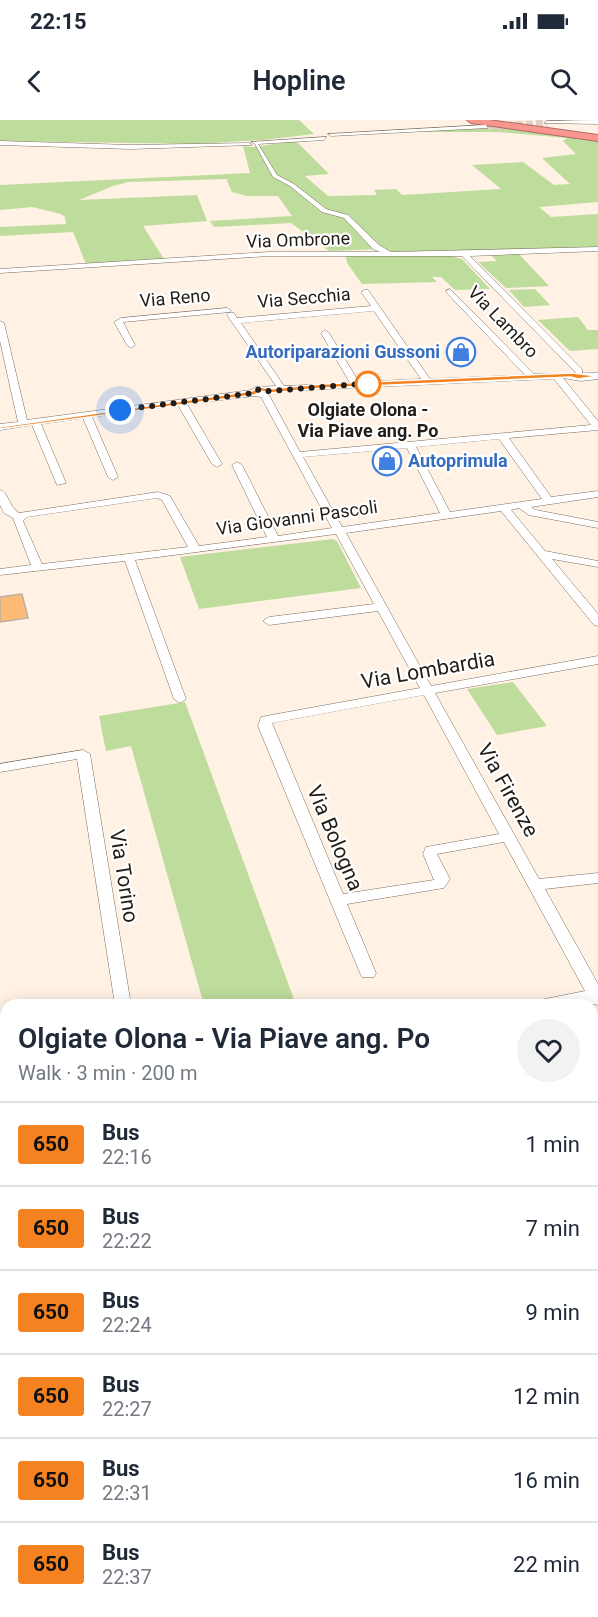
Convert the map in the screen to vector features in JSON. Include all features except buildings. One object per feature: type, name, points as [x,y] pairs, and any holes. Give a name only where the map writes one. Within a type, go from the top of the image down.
[{"type":"highway","points":[[471,120],[598,137]]},
{"type":"highway","points":[[489,123],[598,137]]},
{"type":"street","points":[[550,122],[584,120],[598,122]]},
{"type":"street","points":[[550,122],[598,122]]},
{"type":"street","points":[[0,143],[130,147],[253,144],[333,135],[489,123]]},
{"type":"street","points":[[253,144],[275,176],[292,185],[324,211],[346,216],[376,247],[390,254]]},
{"type":"street","name":"Via Ombrone","points":[[0,271],[269,254],[464,254],[598,249]]},
{"type":"street","points":[[464,254],[581,374]]},
{"type":"street","name":"Via Lambro","points":[[450,291],[532,377]]},
{"type":"street","points":[[364,292],[427,381]]},
{"type":"street","points":[[221,301],[282,389]]},
{"type":"street","name":"Via Secchia","points":[[235,321],[376,308]]},
{"type":"street","name":"Via Reno","points":[[131,345],[118,322],[121,320],[227,310]]},
{"type":"street","points":[[0,323],[23,423]]},
{"type":"street","points":[[325,333],[355,384]]},
{"type":"street","points":[[0,427],[282,389],[598,374]]},
{"type":"street","points":[[556,376],[598,427]]},
{"type":"street","name":"Via Firenze","points":[[262,393],[597,997]]},
{"type":"street","points":[[181,402],[217,464]]},
{"type":"street","points":[[86,415],[113,477]]},
{"type":"street","points":[[35,422],[61,483]]},
{"type":"street","points":[[297,455],[598,427]]},
{"type":"street","points":[[502,436],[548,500]]},
{"type":"street","points":[[410,445],[446,515]]},
{"type":"street","points":[[237,465],[274,540]]},
{"type":"street","points":[[0,493],[8,511],[18,516],[158,495],[166,498],[195,549]]},
{"type":"street","name":"Via Giovanni Pascoli","points":[[0,572],[274,540],[598,494]]},
{"type":"street","points":[[520,504],[533,513],[598,525]]},
{"type":"street","points":[[503,507],[598,622]]},
{"type":"street","points":[[18,516],[18,521],[39,568]]},
{"type":"street","points":[[539,552],[598,564]]},
{"type":"street","points":[[129,557],[180,699]]},
{"type":"street","points":[[579,600],[598,604]]},
{"type":"street","points":[[269,621],[381,607]]},
{"type":"street","name":"Via Lombardia","points":[[266,720],[598,660]]},
{"type":"street","name":"Via Bologna","points":[[266,720],[265,726],[368,973]]},
{"type":"street","name":"Via Torino","points":[[0,768],[83,754],[122,999]]},
{"type":"street","points":[[339,900],[439,884],[442,879],[430,854],[431,850],[508,837]]},
{"type":"street","points":[[535,885],[598,878]]},
{"type":"green space","points":[[0,120],[299,120],[314,134],[197,144],[0,141]]},
{"type":"green space","points":[[500,127],[598,141],[598,202],[539,207],[551,217],[598,214],[598,248],[329,251],[291,223],[214,227],[210,221],[292,216],[278,196],[247,196],[232,192],[228,179],[128,182],[79,200],[197,195],[207,221],[143,226],[164,259],[86,264],[73,232],[0,236],[0,227],[66,224],[65,217],[61,214],[32,207],[0,210],[0,185],[250,173],[243,146],[253,147],[296,141],[329,174],[305,176],[328,196],[377,195],[374,190],[396,189],[402,195],[501,189],[472,165],[523,162],[554,185],[570,184],[542,158],[576,154],[563,141],[567,138],[498,132],[411,132]]},
{"type":"green space","points":[[518,253],[549,286],[506,288],[478,262],[497,261],[490,254]]},
{"type":"green space","points":[[346,256],[452,256],[462,259],[490,289],[455,290],[441,277],[432,277],[437,282],[362,284],[347,263]]},
{"type":"green space","points":[[535,289],[550,305],[524,307],[509,290]]},
{"type":"green space","points":[[578,317],[588,330],[598,330],[598,349],[570,351],[538,320]]},
{"type":"green space","points":[[333,539],[337,541],[361,588],[199,609],[180,557]]},
{"type":"green space","points":[[513,682],[547,726],[497,735],[467,689]]},
{"type":"green space","points":[[185,702],[294,999],[202,999],[131,746],[106,751],[99,716]]},
{"type":"tunnel","points":[[486,127],[547,123]]},
{"type":"bus line","name":"650","points":[[0,427],[254,393],[255,390],[261,389],[269,391],[323,386],[572,375],[598,376]]},
{"type":"place","name":"Autoriparazioni Gussoni","points":[[461,352]]},
{"type":"place","name":"Olgiate Olona - Via Piave ang. Po","points":[[368,384]]},
{"type":"place","name":"Autoprimula","points":[[387,461]]},
{"type":"route","points":[[120,410],[254,393],[259,389],[269,391],[374,383],[368,384]]}]
